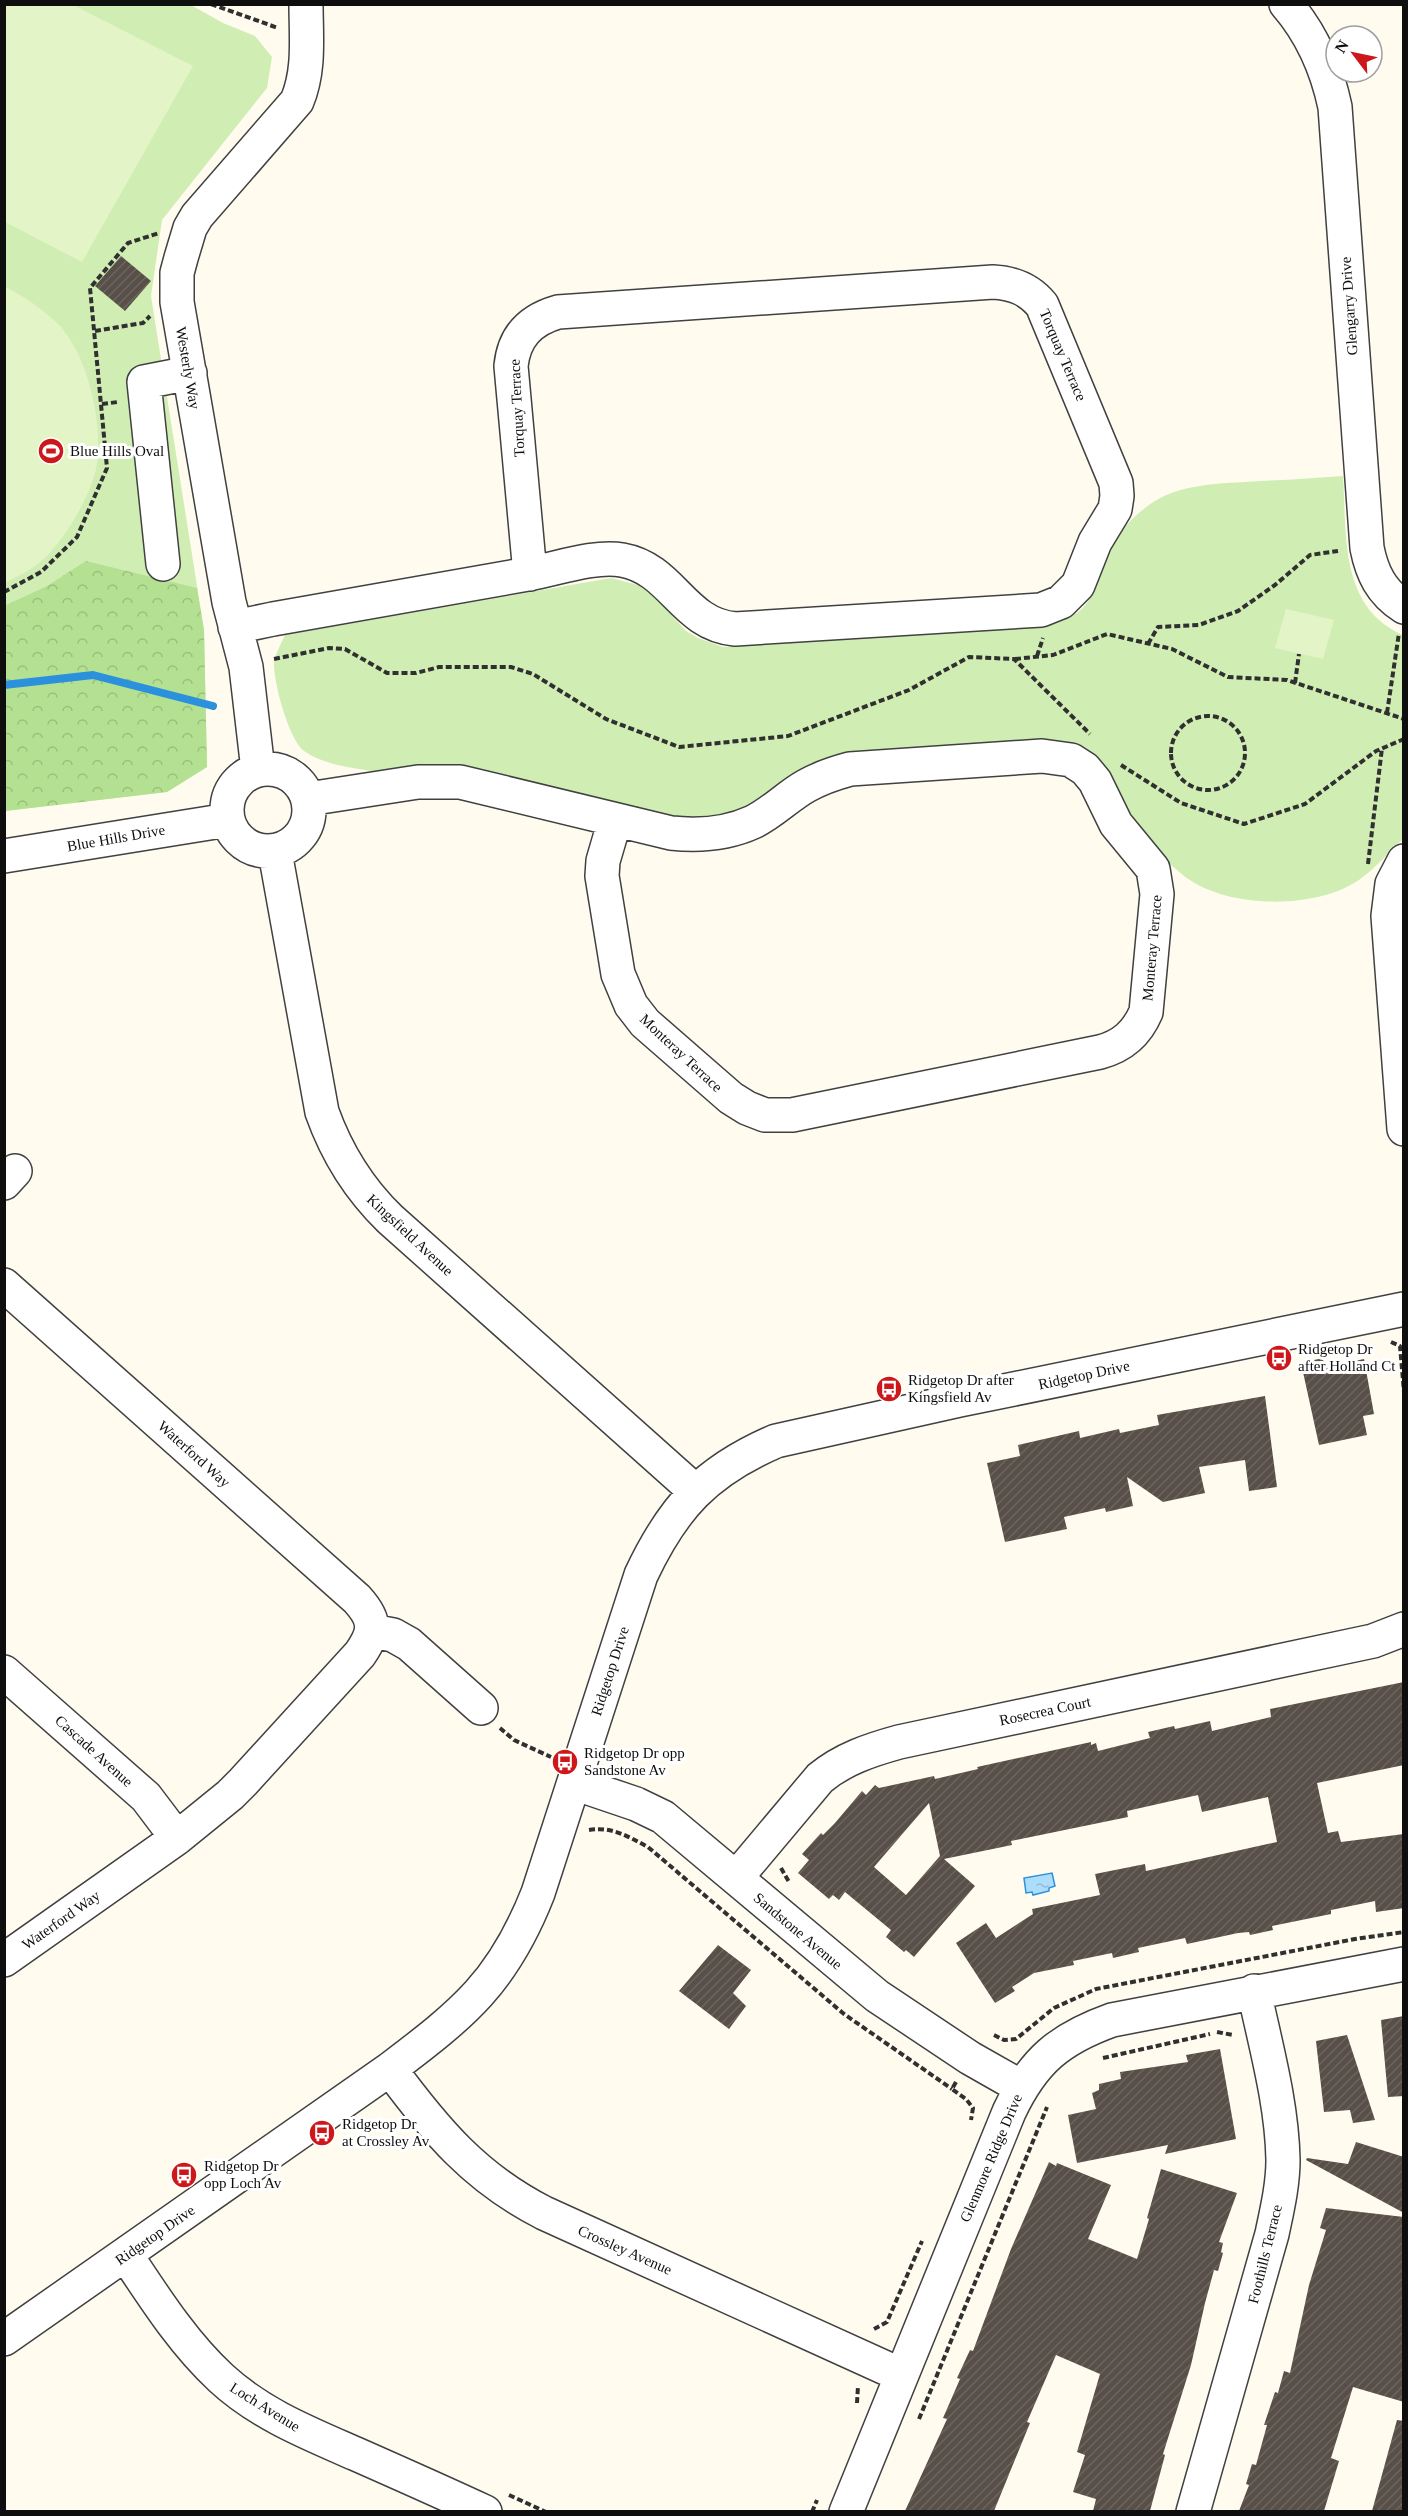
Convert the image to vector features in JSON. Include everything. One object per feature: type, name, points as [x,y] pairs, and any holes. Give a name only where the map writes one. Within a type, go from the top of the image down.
[{"type":"street","name":"Westerly Way","points":[[258,770],[246,667],[235,627],[176,288],[184,243],[197,216],[297,101],[304,84],[306,68],[306,4]]},
{"type":"street","name":"Glengarry Drive","points":[[1286,4],[1303,25],[1318,53],[1335,107],[1366,548],[1374,576],[1386,593],[1403,607]]},
{"type":"street","name":"Torquay Terrace","points":[[235,627],[530,574],[602,560],[620,559],[648,569],[662,579],[683,604],[700,618],[722,628],[1041,610],[1061,602],[1078,585],[1095,542],[1115,509],[1116,483],[1042,305],[1031,294],[1015,285],[993,282],[558,312],[542,318],[526,329],[515,347],[511,366],[530,574]]},
{"type":"street","points":[[163,564],[144,382],[190,373]]},
{"type":"street","name":"Monteray Terrace","points":[[308,799],[438,781],[470,784],[615,820],[683,834],[719,832],[754,822],[806,786],[827,776],[850,770],[1042,756],[1071,760],[1091,776],[1116,824],[1153,869],[1157,894],[1146,1012],[1138,1028],[1128,1039],[1107,1050],[792,1115],[774,1116],[756,1112],[731,1098],[654,1030],[638,1014],[626,996],[616,963],[602,869],[615,820]]},
{"type":"street","points":[[258,770],[283,771],[299,782],[308,799],[310,813],[307,826],[299,838],[288,847],[275,852],[262,852],[240,841],[232,831],[228,820],[226,807],[230,794],[236,784],[258,770]]},
{"type":"street","name":"Blue Hills Drive","points":[[4,856],[228,820]]},
{"type":"street","name":"Kingsfield Avenue","points":[[275,852],[322,1112],[334,1144],[357,1183],[390,1220],[695,1491]]},
{"type":"street","points":[[1398,872],[1388,916],[1404,1130]]},
{"type":"street","name":"Waterford Way","points":[[4,1285],[357,1599],[367,1610],[372,1622],[372,1630],[360,1654],[243,1782],[177,1838],[4,1960]]},
{"type":"street","name":"Ridgetop Drive","points":[[4,2339],[390,2069],[466,2008],[483,1991],[520,1936],[538,1893],[561,1775],[640,1575],[655,1546],[695,1491],[721,1469],[749,1452],[776,1441],[960,1400],[1404,1309]]},
{"type":"street","name":"Rosecrea Court","points":[[736,1878],[820,1778],[862,1753],[910,1739],[1373,1641],[1404,1629]]},
{"type":"street","points":[[372,1630],[393,1635],[409,1644],[481,1708]]},
{"type":"street","name":"Cascade Avenue","points":[[4,1672],[146,1797],[177,1838]]},
{"type":"street","name":"Sandstone Avenue","points":[[561,1775],[663,1817],[877,1996],[970,2058],[1021,2087]]},
{"type":"street","name":"Glenmore Ridge Drive","points":[[846,2511],[1021,2087],[1037,2064],[1058,2045],[1085,2030],[1112,2020],[1404,1964]]},
{"type":"street","name":"Foothills Terrace","points":[[1193,2511],[1272,2234],[1281,2188],[1282,2137],[1274,2084],[1254,1991]]},
{"type":"street","name":"Crossley Avenue","points":[[390,2069],[417,2106],[459,2155],[508,2194],[544,2213],[901,2375]]},
{"type":"street","name":"Loch Avenue","points":[[126,2255],[153,2296],[202,2359],[222,2379],[249,2400],[293,2427],[494,2502]]},
{"type":"path","points":[[1148,644],[1158,627],[1199,625],[1238,611],[1275,585],[1310,555],[1366,548]]},
{"type":"path","points":[[1387,713],[1403,607]]},
{"type":"path","points":[[246,667],[298,653],[329,648],[345,649],[387,673],[416,673],[439,667],[511,667],[533,674],[606,719],[679,747],[788,736],[909,690],[969,657],[1014,659],[1053,655],[1107,634],[1172,650],[1228,677],[1287,680],[1404,719]]},
{"type":"path","points":[[1295,683],[1299,654]]},
{"type":"path","points":[[1014,659],[1098,743]]},
{"type":"path","points":[[1210,716],[1222,719],[1241,735],[1245,748],[1240,772],[1222,787],[1211,790],[1199,789],[1180,777],[1174,767],[1173,744],[1177,733],[1197,718],[1210,716]]},
{"type":"path","points":[[1115,760],[1181,803],[1244,824],[1305,804],[1382,748],[1404,739]]},
{"type":"path","points":[[1382,748],[1366,884],[1398,872]]},
{"type":"path","points":[[1404,1340],[1400,1346],[1404,1392]]},
{"type":"path","points":[[1384,1342],[1400,1346]]},
{"type":"path","points":[[481,1708],[508,1736],[551,1755],[561,1775]]},
{"type":"path","points":[[585,1832],[602,1828],[623,1833],[648,1847],[844,2014],[966,2099],[973,2108],[971,2125]]},
{"type":"path","points":[[780,1864],[782,1872],[795,1888]]},
{"type":"path","points":[[952,2089],[986,2031],[1004,2040],[1016,2039],[1054,2008],[1096,1989],[1355,1939],[1404,1932]]},
{"type":"path","points":[[1098,2060],[1221,2032],[1235,2036],[1239,2042]]},
{"type":"path","points":[[918,2421],[1052,2099]]},
{"type":"path","points":[[854,2411],[858,2386],[844,2374],[852,2352],[863,2328],[874,2330],[887,2322],[926,2232]]},
{"type":"path","points":[[494,2502],[546,2511]]},
{"type":"green space","points":[[4,5],[191,5],[223,23],[255,36],[272,57],[267,88],[162,220],[151,296],[204,630],[207,767],[167,792],[5,811]]},
{"type":"green space","points":[[4,5],[73,5],[193,66],[82,262],[5,222]]},
{"type":"green space","name":"Blue Hills Oval","points":[[4,286],[47,314],[70,340],[86,374],[92,394],[98,433],[98,452],[93,480],[74,520],[57,544],[40,562],[5,583]]},
{"type":"green space","points":[[1343,476],[1347,545],[1350,567],[1357,588],[1367,607],[1382,623],[1403,635],[1403,839],[1359,880],[1341,890],[1319,897],[1296,901],[1247,900],[1223,895],[1202,887],[1184,876],[1140,831],[1075,746],[766,799],[718,819],[669,818],[357,769],[325,761],[304,751],[298,745],[283,711],[277,685],[274,661],[285,635],[611,578],[638,585],[650,591],[686,631],[723,647],[1051,625],[1075,615],[1088,602],[1108,555],[1121,532],[1138,513],[1158,499],[1171,493],[1200,486]]},
{"type":"green space","points":[[86,561],[197,588],[204,630],[207,767],[167,792],[5,811],[4,606],[47,586]]},
{"type":"green space","points":[[1286,609],[1334,620],[1323,659],[1275,648]]},
{"type":"water","points":[[1052,1873],[1055,1886],[1049,1888],[1049,1891],[1033,1895],[1032,1892],[1026,1893],[1024,1878]]},
{"type":"building","points":[[121,256],[151,281],[125,311],[95,286]]},
{"type":"building","points":[[1323,1358],[1324,1368],[1364,1359],[1374,1414],[1363,1416],[1367,1435],[1319,1445],[1301,1363]]},
{"type":"building","points":[[1265,1396],[1277,1487],[1249,1491],[1245,1460],[1199,1467],[1205,1493],[1163,1502],[1127,1477],[1133,1506],[1106,1512],[1105,1508],[1064,1517],[1067,1529],[1005,1542],[987,1463],[1020,1456],[1018,1445],[1079,1431],[1080,1438],[1119,1429],[1120,1433],[1159,1425],[1157,1415]]},
{"type":"building","points":[[1404,1682],[1404,1765],[1317,1783],[1328,1833],[1338,1831],[1341,1842],[1404,1834],[1404,1908],[1376,1912],[1375,1901],[1331,1910],[1331,1914],[1272,1926],[1273,1930],[1250,1935],[1249,1932],[1238,1933],[1187,1944],[1185,1938],[1138,1948],[1139,1952],[1113,1958],[1112,1953],[1073,1961],[1074,1965],[1034,1973],[1012,1987],[1015,1991],[995,2003],[956,1943],[986,1923],[996,1938],[1033,1914],[1032,1909],[1100,1895],[1095,1874],[1145,1864],[1146,1871],[1277,1842],[1268,1797],[1202,1812],[1198,1795],[1127,1811],[1128,1817],[1011,1841],[1012,1845],[944,1859],[975,1886],[914,1957],[886,1937],[891,1930],[845,1892],[839,1900],[833,1895],[829,1899],[798,1873],[809,1860],[802,1854],[821,1833],[823,1835],[835,1823],[862,1791],[866,1795],[875,1785],[879,1788],[934,1776],[935,1779],[978,1769],[977,1767],[1091,1742],[1091,1745],[1096,1743],[1098,1751],[1150,1738],[1148,1732],[1174,1726],[1175,1729],[1210,1721],[1212,1731],[1271,1717],[1270,1709]],"holes":[[[929,1803],[940,1856],[906,1895],[874,1867]]]},
{"type":"building","points":[[718,1945],[751,1970],[733,1993],[746,2006],[729,2029],[679,1991]]},
{"type":"building","points":[[1404,2016],[1404,2096],[1388,2097],[1381,2020]]},
{"type":"building","points":[[1347,2035],[1375,2120],[1353,2123],[1350,2110],[1324,2112],[1316,2041]]},
{"type":"building","points":[[1220,2049],[1236,2139],[1165,2154],[1168,2145],[1077,2163],[1068,2115],[1096,2109],[1092,2093],[1099,2090],[1099,2084],[1121,2079],[1120,2072],[1188,2062],[1186,2055]]},
{"type":"building","points":[[1356,2142],[1404,2157],[1404,2213],[1306,2160],[1307,2158],[1348,2164]]},
{"type":"building","points":[[1049,2162],[1056,2166],[1057,2163],[1111,2185],[1088,2239],[1137,2259],[1161,2169],[1237,2193],[1219,2242],[1223,2243],[1221,2252],[1223,2253],[1218,2271],[1214,2270],[1191,2365],[1163,2454],[1165,2455],[1150,2511],[1093,2511],[1096,2499],[1073,2492],[1085,2455],[1077,2452],[1100,2374],[1056,2355],[1027,2422],[1030,2423],[994,2511],[905,2511],[947,2419],[943,2418],[960,2379],[957,2378],[970,2350],[973,2351],[1011,2249]]},
{"type":"building","points":[[1326,2208],[1404,2217],[1404,2402],[1353,2387],[1331,2458],[1339,2461],[1324,2511],[1239,2511],[1249,2485],[1246,2484],[1252,2464],[1256,2465],[1267,2425],[1264,2425],[1275,2392],[1278,2393],[1284,2371],[1290,2373],[1309,2285],[1326,2230],[1320,2228]]},
{"type":"building","points":[[1397,2420],[1404,2421],[1404,2511],[1372,2511]]},
{"type":"waterway","points":[[4,685],[93,675],[213,706]]},
{"type":"place","name":"Blue Hills Oval","points":[[51,451]]},
{"type":"place","name":"Ridgetop Dr after Holland Ct","points":[[1279,1358]]},
{"type":"place","name":"Ridgetop Dr after Kingsfield Av","points":[[889,1389]]},
{"type":"place","name":"Ridgetop Dr opp Sandstone Av","points":[[565,1762]]},
{"type":"place","name":"Ridgetop Dr at Crossley Av","points":[[322,2133]]},
{"type":"place","name":"Ridgetop Dr opp Loch Av","points":[[184,2175]]}]
